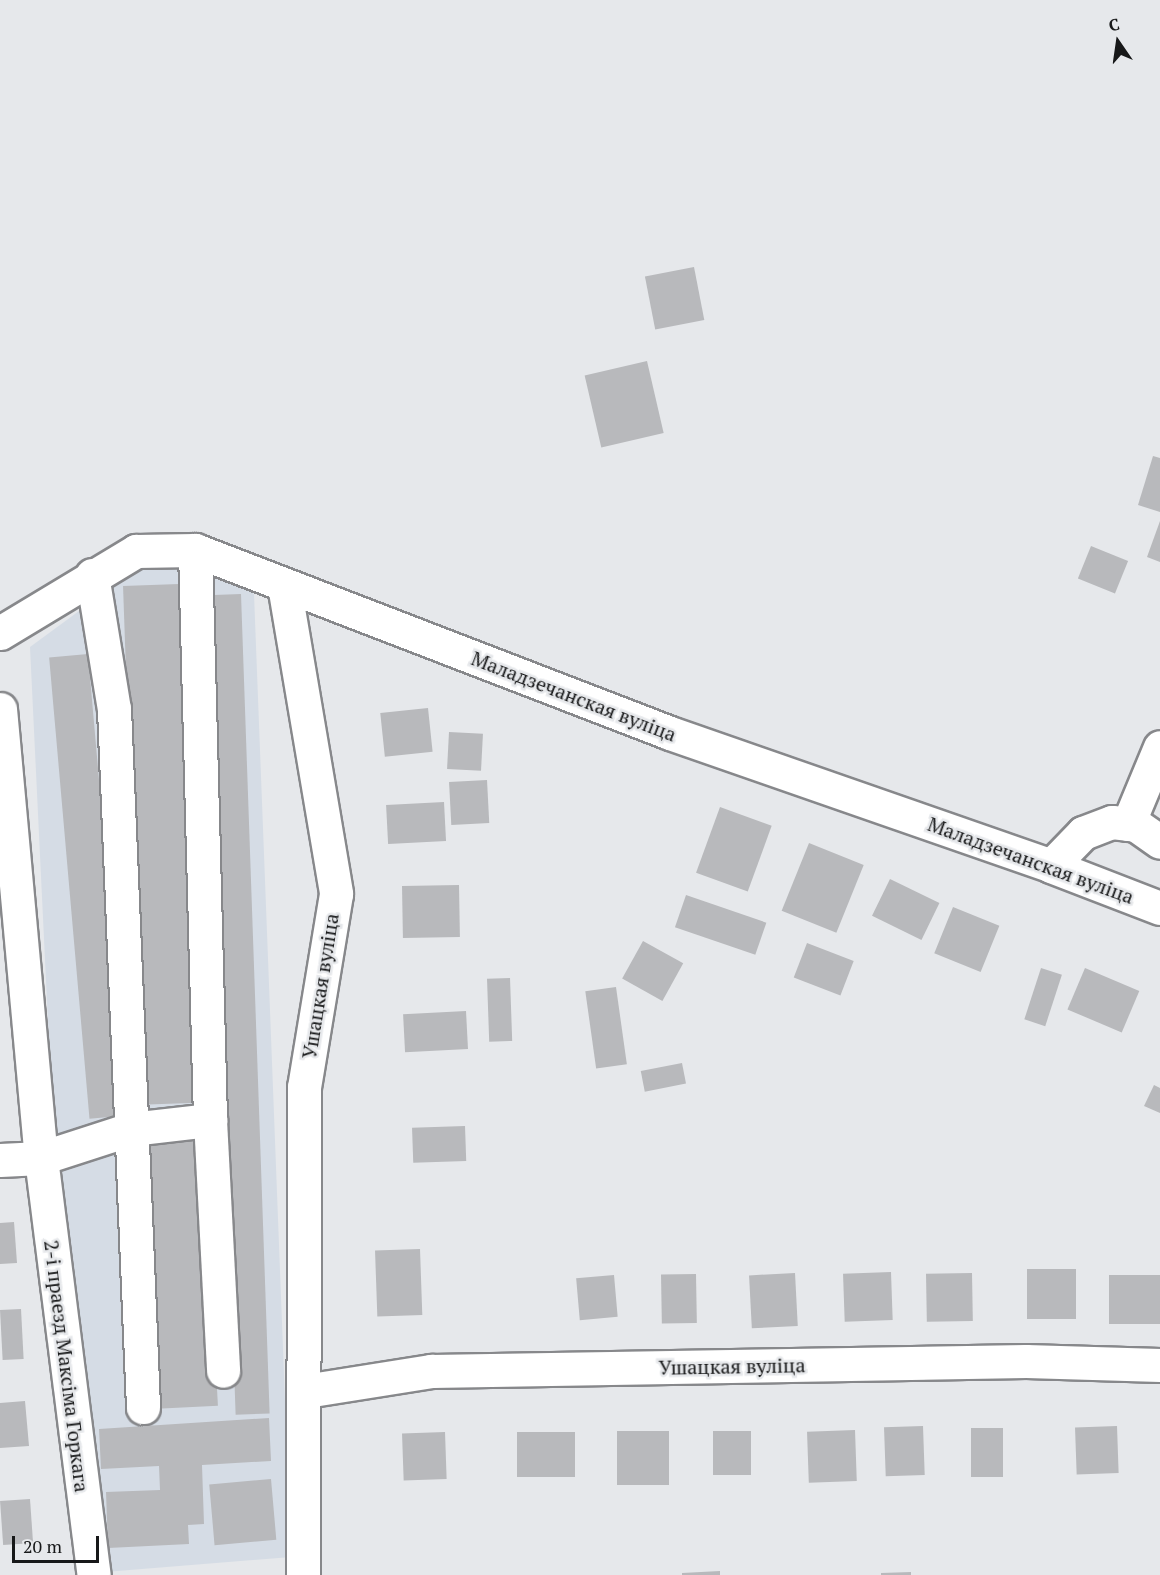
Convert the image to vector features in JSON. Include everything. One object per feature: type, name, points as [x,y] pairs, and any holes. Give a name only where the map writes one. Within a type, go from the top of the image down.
[{"type":"street","name":"Маладзечанская вуліца","points":[[0,633],[92,575],[136,551],[195,550],[670,733],[1051,866],[1160,908]]},
{"type":"street","points":[[195,550],[210,1120],[223,1371]]},
{"type":"street","points":[[92,575],[114,709],[143,1407]]},
{"type":"street","name":"Ушацкая вуліца","points":[[284,585],[336,894],[304,1087],[303,1575]]},
{"type":"street","name":"2-і праезд Максіма Горкага","points":[[0,709],[41,1158],[94,1575]]},
{"type":"street","points":[[1128,824],[1160,747]]},
{"type":"street","points":[[1051,866],[1083,833],[1112,822],[1137,825],[1160,842]]},
{"type":"street","points":[[0,1160],[41,1158],[131,1129],[210,1120]]},
{"type":"street","name":"Ушацкая вуліца","points":[[305,1391],[431,1371],[1026,1361],[1160,1365]]},
{"type":"shaded area","points":[[139,567],[213,569],[254,594],[291,1557],[105,1572],[54,1147],[30,647]]},
{"type":"building","points":[[694,267],[704,320],[655,330],[645,277]]},
{"type":"building","points":[[647,361],[664,433],[601,448],[585,375]]},
{"type":"building","points":[[1153,456],[1160,458],[1160,512],[1138,505]]},
{"type":"building","points":[[1160,521],[1160,562],[1147,557]]},
{"type":"building","points":[[1091,546],[1128,561],[1115,593],[1078,578]]},
{"type":"building","points":[[179,584],[197,1103],[141,1105],[123,586]]},
{"type":"building","points":[[241,594],[270,1414],[236,1415],[207,595]]},
{"type":"building","points":[[88,654],[128,1115],[90,1119],[49,657]]},
{"type":"building","points":[[428,708],[433,752],[385,757],[380,713]]},
{"type":"building","points":[[449,732],[483,734],[481,771],[447,769]]},
{"type":"building","points":[[487,780],[489,823],[451,825],[449,782]]},
{"type":"building","points":[[444,802],[446,841],[388,844],[386,805]]},
{"type":"building","points":[[720,807],[772,826],[748,892],[696,873]]},
{"type":"building","points":[[809,843],[864,865],[836,933],[782,911]]},
{"type":"building","points":[[890,879],[939,903],[921,940],[872,916]]},
{"type":"building","points":[[459,885],[460,937],[403,938],[402,886]]},
{"type":"building","points":[[686,895],[766,923],[755,955],[675,927]]},
{"type":"building","points":[[953,907],[999,926],[981,972],[934,953]]},
{"type":"building","points":[[643,941],[683,963],[662,1001],[622,979]]},
{"type":"building","points":[[807,943],[854,961],[840,995],[794,978]]},
{"type":"building","points":[[1041,968],[1062,975],[1045,1026],[1024,1019]]},
{"type":"building","points":[[1085,968],[1139,991],[1122,1032],[1067,1009]]},
{"type":"building","points":[[510,978],[512,1041],[489,1042],[487,979]]},
{"type":"building","points":[[616,987],[627,1064],[596,1069],[585,991]]},
{"type":"building","points":[[466,1011],[468,1049],[405,1052],[403,1014]]},
{"type":"building","points":[[682,1063],[686,1084],[645,1092],[641,1071]]},
{"type":"building","points":[[1154,1085],[1160,1088],[1160,1113],[1144,1106]]},
{"type":"building","points":[[465,1126],[466,1161],[413,1163],[412,1128]]},
{"type":"building","points":[[204,1140],[218,1406],[157,1409],[143,1143]]},
{"type":"building","points":[[14,1222],[17,1263],[0,1264],[0,1223]]},
{"type":"building","points":[[420,1249],[422,1315],[377,1317],[375,1251]]},
{"type":"building","points":[[1027,1269],[1076,1269],[1076,1319],[1027,1319]]},
{"type":"building","points":[[891,1272],[893,1320],[845,1322],[843,1274]]},
{"type":"building","points":[[795,1273],[798,1326],[752,1328],[749,1275]]},
{"type":"building","points":[[972,1273],[973,1321],[927,1322],[926,1274]]},
{"type":"building","points":[[696,1274],[697,1323],[662,1324],[661,1275]]},
{"type":"building","points":[[614,1275],[618,1317],[580,1320],[576,1278]]},
{"type":"building","points":[[1109,1275],[1160,1275],[1160,1324],[1109,1324]]},
{"type":"building","points":[[21,1309],[24,1359],[3,1360],[0,1310]]},
{"type":"building","points":[[25,1401],[29,1446],[0,1448],[0,1403]]},
{"type":"building","points":[[269,1418],[271,1461],[202,1465],[204,1524],[188,1525],[189,1544],[108,1548],[106,1492],[160,1490],[159,1466],[101,1469],[99,1429]]},
{"type":"building","points":[[923,1426],[925,1475],[886,1476],[884,1427]]},
{"type":"building","points":[[1117,1426],[1119,1473],[1077,1474],[1075,1427]]},
{"type":"building","points":[[971,1428],[1003,1428],[1003,1477],[971,1477]]},
{"type":"building","points":[[855,1430],[857,1481],[809,1483],[807,1432]]},
{"type":"building","points":[[617,1431],[669,1431],[669,1485],[617,1485]]},
{"type":"building","points":[[713,1431],[751,1431],[751,1475],[713,1475]]},
{"type":"building","points":[[445,1432],[447,1479],[404,1480],[402,1434]]},
{"type":"building","points":[[517,1432],[575,1432],[575,1477],[517,1477]]},
{"type":"building","points":[[271,1479],[276,1540],[215,1545],[209,1484]]},
{"type":"building","points":[[30,1499],[33,1543],[3,1545],[0,1501]]},
{"type":"building","points":[[720,1571],[720,1575],[682,1575],[682,1573]]},
{"type":"building","points":[[911,1572],[911,1575],[881,1575],[881,1573]]}]
